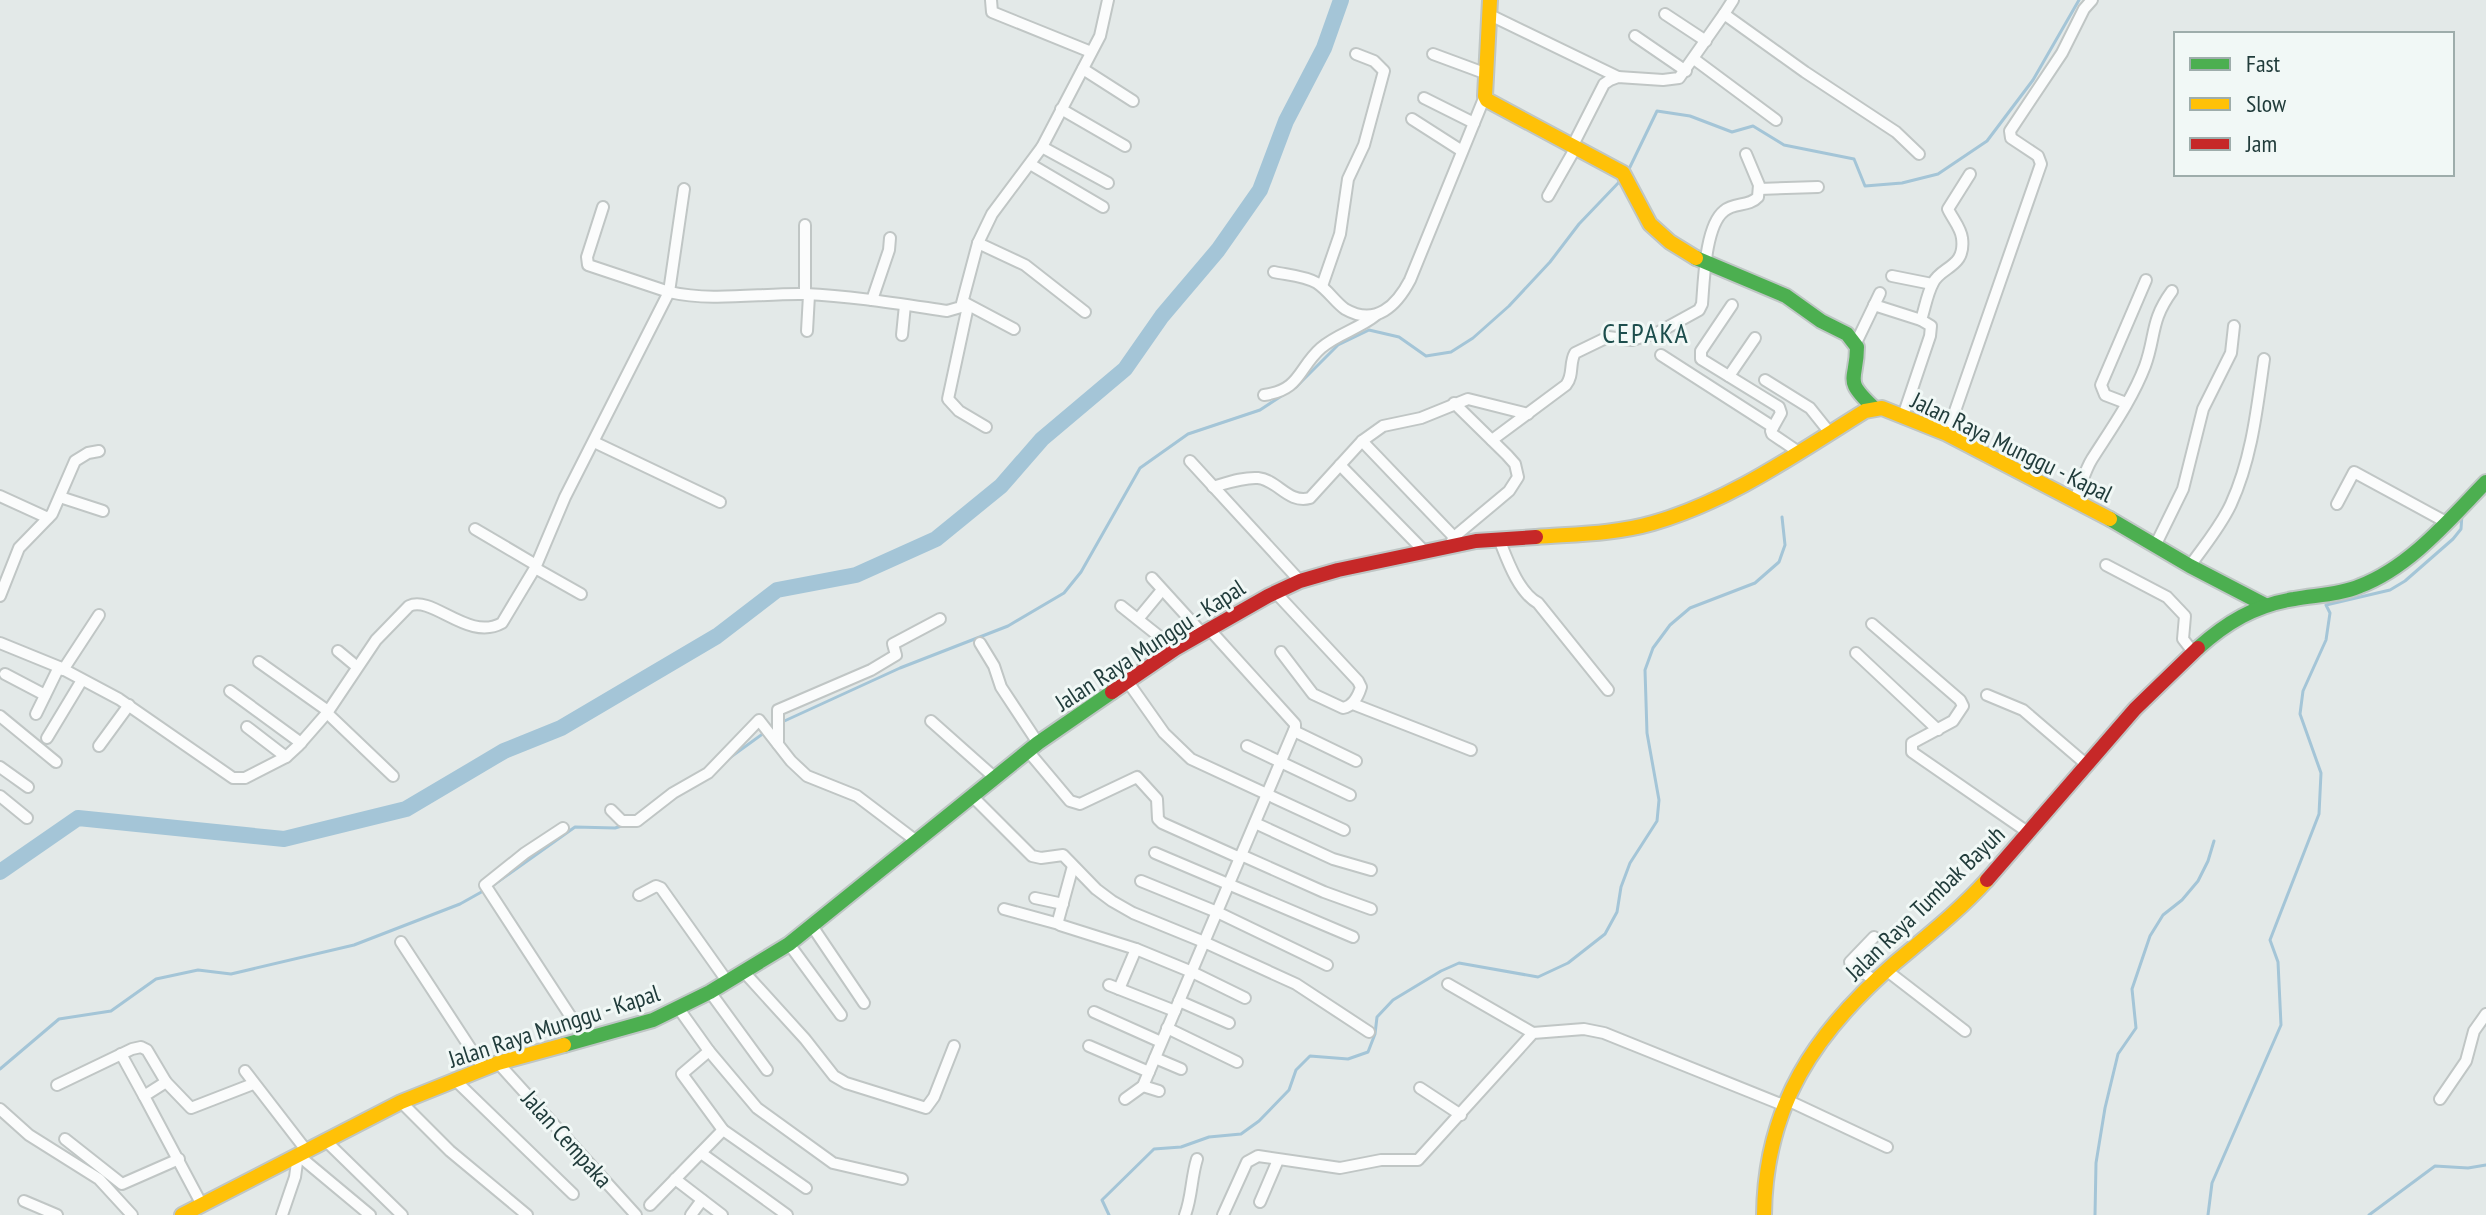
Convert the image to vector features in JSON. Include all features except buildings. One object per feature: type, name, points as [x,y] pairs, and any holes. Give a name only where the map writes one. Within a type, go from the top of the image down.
[{"type":"street","points":[[991,0],[992,12],[1091,52]]},
{"type":"street","points":[[986,427],[959,411],[948,399],[978,243],[992,214],[1042,147],[1100,36],[1108,0]]},
{"type":"street","points":[[1548,196],[1604,84],[1618,77],[1679,78],[1733,0]]},
{"type":"street","points":[[1947,434],[2041,164],[2038,156],[2011,138],[2010,131],[2092,0]]},
{"type":"street","points":[[1264,395],[1289,387],[1320,348],[1362,327],[1376,315],[1390,309],[1401,297],[1485,96],[1490,8],[1618,77]]},
{"type":"street","points":[[1665,14],[1706,41]]},
{"type":"street","points":[[1724,14],[1896,132],[1919,154]]},
{"type":"street","points":[[1635,36],[1686,71]]},
{"type":"street","points":[[1322,286],[1340,234],[1348,179],[1364,145],[1384,71],[1374,61],[1356,54]]},
{"type":"street","points":[[1433,54],[1487,74]]},
{"type":"street","points":[[1694,59],[1776,120]]},
{"type":"street","points":[[1083,69],[1133,101]]},
{"type":"street","points":[[1485,96],[1491,104],[1574,146],[1627,178],[1648,221],[1690,255],[1739,280],[1789,298],[1849,335],[1855,345]]},
{"type":"street","points":[[1424,98],[1474,123]]},
{"type":"street","points":[[1061,109],[1125,146]]},
{"type":"street","points":[[1412,119],[1462,151]]},
{"type":"street","points":[[1042,147],[1108,183]]},
{"type":"street","points":[[1492,440],[1566,385],[1575,353],[1608,337],[1639,339],[1659,332],[1699,310],[1710,239],[1721,213],[1730,207],[1757,200],[1759,189],[1746,154]]},
{"type":"street","points":[[1030,164],[1103,207]]},
{"type":"street","points":[[1921,320],[1932,284],[1939,273],[1951,269],[1958,258],[1962,237],[1948,209],[1970,174]]},
{"type":"street","points":[[1759,189],[1818,187]]},
{"type":"street","points":[[0,643],[61,668],[129,705],[233,778],[245,778],[286,757],[301,743],[327,712],[376,640],[403,611],[415,603],[476,627],[498,626],[535,566],[565,497],[669,292],[684,189]]},
{"type":"street","points":[[603,207],[587,255],[588,265],[669,292],[690,297],[807,294],[947,311],[957,310],[966,304]]},
{"type":"street","points":[[805,225],[807,331]]},
{"type":"street","points":[[872,300],[890,238]]},
{"type":"street","points":[[978,243],[1025,265],[1085,312]]},
{"type":"street","points":[[1274,272],[1310,280],[1322,286],[1346,309],[1376,315]]},
{"type":"street","points":[[1892,276],[1932,284]]},
{"type":"street","points":[[2126,403],[2105,395],[2101,385],[2146,280]]},
{"type":"street","points":[[2075,499],[2091,461],[2108,437],[2145,366],[2152,329],[2160,307],[2172,291]]},
{"type":"street","points":[[1874,408],[1856,392],[1851,382],[1855,345],[1880,293]]},
{"type":"street","points":[[966,304],[1014,329]]},
{"type":"street","points":[[902,335],[905,305]]},
{"type":"street","points":[[1732,305],[1699,356],[1779,407],[1781,413],[1772,434],[1800,453]]},
{"type":"street","points":[[1874,305],[1929,323],[1931,332],[1903,416]]},
{"type":"street","points":[[2155,546],[2183,489],[2203,409],[2231,353],[2234,326]]},
{"type":"street","points":[[1729,376],[1755,338]]},
{"type":"street","points":[[1661,355],[1773,427]]},
{"type":"street","points":[[2190,566],[2222,521],[2233,498],[2253,435],[2264,359]]},
{"type":"street","points":[[1765,380],[1806,404],[1830,433]]},
{"type":"street","points":[[1213,487],[1260,478],[1272,482],[1295,500],[1304,500],[1310,498],[1362,441],[1383,426],[1421,418],[1472,398],[1528,414]]},
{"type":"street","points":[[1362,441],[1451,542],[1509,491],[1518,477],[1515,464],[1454,403]]},
{"type":"street","name":"Jalan Raya Munggu - Kapal","points":[[182,1215],[401,1102],[491,1066],[584,1037],[653,1020],[710,992],[789,944],[1033,747],[1175,649],[1243,609],[1300,581],[1425,552],[1451,542],[1615,531],[1653,523],[1715,500],[1874,408],[1947,434],[2075,499],[2190,566],[2265,605]]},
{"type":"street","points":[[594,442],[720,502]]},
{"type":"street","points":[[0,596],[19,548],[48,518],[75,461],[99,451]]},
{"type":"street","points":[[1190,461],[1300,581]]},
{"type":"street","points":[[1340,465],[1425,552]]},
{"type":"street","points":[[2337,504],[2354,472],[2446,522]]},
{"type":"street","points":[[2265,605],[2335,594],[2375,581],[2446,522],[2486,482]]},
{"type":"street","points":[[0,496],[48,518]]},
{"type":"street","points":[[60,497],[103,511]]},
{"type":"street","points":[[475,529],[581,594]]},
{"type":"street","points":[[1499,539],[1508,562],[1531,600],[1538,603],[1608,690]]},
{"type":"street","points":[[2106,565],[2174,602],[2185,616],[2183,639],[2194,653]]},
{"type":"street","points":[[1152,578],[1252,673],[1295,729],[1356,761]]},
{"type":"street","points":[[1138,619],[1162,590]]},
{"type":"street","points":[[2239,591],[2244,603],[2241,615]]},
{"type":"street","points":[[1276,593],[1358,681],[1361,687],[1353,704]]},
{"type":"street","name":"Jalan Raya Tumbak Bayuh","points":[[1764,1215],[1766,1167],[1772,1136],[1785,1102],[1813,1051],[1836,1021],[1880,976],[1978,890],[2164,677],[2241,615],[2265,605]]},
{"type":"street","points":[[1121,606],[1175,649]]},
{"type":"street","points":[[36,714],[61,668],[99,615]]},
{"type":"street","points":[[776,741],[778,710],[871,670],[896,655],[893,644],[940,619]]},
{"type":"street","points":[[1872,624],[1960,700],[1963,706],[1960,713],[1938,730],[1912,743],[1912,752],[2029,833]]},
{"type":"street","points":[[980,643],[1033,747],[1070,801],[1080,804],[1131,778],[1139,778],[1157,799],[1158,819],[1162,823],[1371,909]]},
{"type":"street","points":[[338,651],[356,666]]},
{"type":"street","points":[[1281,652],[1313,694],[1339,707],[1353,704],[1471,750]]},
{"type":"street","points":[[1856,653],[1938,730]]},
{"type":"street","points":[[259,662],[327,712],[393,776]]},
{"type":"street","points":[[5,674],[45,695]]},
{"type":"street","points":[[47,738],[82,680]]},
{"type":"street","points":[[1128,682],[1179,750],[1208,768],[1344,830]]},
{"type":"street","points":[[230,691],[301,743]]},
{"type":"street","points":[[1987,695],[2023,710],[2086,764]]},
{"type":"street","points":[[99,746],[129,705]]},
{"type":"street","points":[[0,716],[56,762]]},
{"type":"street","points":[[611,810],[622,821],[637,821],[673,793],[708,773],[758,721],[807,776],[857,796],[915,840]]},
{"type":"street","points":[[931,721],[994,777]]},
{"type":"street","points":[[247,727],[286,757]]},
{"type":"street","points":[[1125,1099],[1143,1086],[1295,729]]},
{"type":"street","points":[[1247,746],[1350,795]]},
{"type":"street","points":[[0,767],[28,787]]},
{"type":"street","points":[[971,795],[1032,856],[1041,858],[1060,854],[1112,901],[1296,984],[1369,1032]]},
{"type":"street","points":[[0,796],[27,818]]},
{"type":"street","points":[[1255,823],[1333,859],[1371,870]]},
{"type":"street","points":[[563,828],[485,885],[584,1037]]},
{"type":"street","points":[[1155,853],[1353,937]]},
{"type":"street","points":[[1059,924],[1073,866]]},
{"type":"street","points":[[1141,881],[1217,912],[1327,965]]},
{"type":"street","points":[[639,895],[656,886],[661,888],[727,981]]},
{"type":"street","points":[[1035,898],[1063,904]]},
{"type":"street","points":[[1004,909],[1136,949],[1245,998]]},
{"type":"street","points":[[812,926],[864,1003]]},
{"type":"street","points":[[1874,937],[1850,962],[1880,976],[1965,1031]]},
{"type":"street","name":"Jalan Cempaka","points":[[401,942],[491,1066],[636,1215]]},
{"type":"street","points":[[789,944],[841,1015]]},
{"type":"street","points":[[1136,949],[1114,987],[1229,1023]]},
{"type":"street","points":[[744,972],[834,1076],[846,1083],[926,1108],[934,1097],[954,1046]]},
{"type":"street","points":[[1448,984],[1533,1033],[1584,1029],[1604,1033],[1785,1102],[1887,1147]]},
{"type":"street","points":[[710,992],[767,1070]]},
{"type":"street","points":[[679,1009],[709,1051],[757,1108],[833,1163],[902,1179]]},
{"type":"street","points":[[1094,1012],[1161,1042]]},
{"type":"street","points":[[2440,1099],[2466,1061],[2474,1031],[2486,1014]]},
{"type":"street","points":[[1167,1028],[1237,1062]]},
{"type":"street","points":[[1223,1215],[1247,1162],[1258,1156],[1340,1168],[1381,1160],[1418,1160],[1533,1033]]},
{"type":"street","points":[[1089,1046],[1149,1072]]},
{"type":"street","points":[[57,1085],[135,1047],[144,1048],[166,1082],[191,1108],[253,1084]]},
{"type":"street","points":[[709,1051],[682,1074],[723,1130],[806,1188]]},
{"type":"street","points":[[121,1054],[202,1205]]},
{"type":"street","points":[[1155,1058],[1181,1069]]},
{"type":"street","points":[[245,1071],[302,1153],[370,1215]]},
{"type":"street","points":[[455,1080],[573,1194]]},
{"type":"street","points":[[144,1096],[166,1082]]},
{"type":"street","points":[[1143,1086],[1159,1091]]},
{"type":"street","points":[[1420,1088],[1461,1115]]},
{"type":"street","points":[[401,1102],[450,1151],[527,1215]]},
{"type":"street","points":[[0,1109],[29,1135],[99,1179],[132,1215]]},
{"type":"street","points":[[650,1205],[723,1130]]},
{"type":"street","points":[[65,1139],[122,1184],[179,1159]]},
{"type":"street","points":[[326,1141],[402,1215]]},
{"type":"street","points":[[282,1215],[302,1153]]},
{"type":"street","points":[[701,1153],[787,1215]]},
{"type":"street","points":[[1185,1215],[1197,1159]]},
{"type":"street","points":[[1260,1202],[1278,1160]]},
{"type":"street","points":[[675,1179],[722,1215]]},
{"type":"street","points":[[691,1215],[702,1200]]},
{"type":"street","points":[[24,1201],[57,1215]]},
{"type":"waterway","points":[[0,872],[78,818],[284,839],[406,809],[504,751],[561,728],[717,636],[777,590],[856,575],[936,539],[1001,486],[1042,439],[1125,369],[1162,316],[1218,250],[1260,190],[1286,121],[1324,48],[1341,0]]},
{"type":"waterway","points":[[1629,169],[1657,111],[1690,116],[1732,132],[1753,126],[1784,145],[1854,159],[1865,186],[1902,183],[1938,174],[1987,141],[2033,80],[2079,0]]},
{"type":"waterway","points":[[1296,387],[1338,345],[1369,330],[1399,337],[1426,356],[1451,352],[1473,338],[1509,306],[1622,179]]},
{"type":"waterway","points":[[780,723],[900,668],[1008,626],[1064,593],[1081,572],[1140,468],[1188,434],[1260,410],[1286,393]]},
{"type":"waterway","points":[[2208,1215],[2212,1183],[2281,1025],[2278,962],[2270,940],[2319,814],[2321,773],[2300,714],[2303,691],[2326,640],[2330,613],[2326,605],[2390,590],[2405,581],[2453,539],[2461,529],[2462,514]]},
{"type":"waterway","points":[[1109,1215],[1102,1200],[1154,1149],[1181,1147],[1209,1137],[1241,1134],[1259,1121],[1289,1090],[1296,1070],[1310,1056],[1348,1059],[1368,1052],[1377,1017],[1393,1000],[1441,971],[1459,963],[1538,977],[1568,963],[1605,934],[1617,912],[1621,887],[1630,863],[1657,821],[1659,800],[1647,733],[1645,670],[1653,648],[1670,625],[1690,608],[1755,583],[1779,562],[1785,545],[1782,517]]},
{"type":"waterway","points":[[728,759],[764,733]]},
{"type":"waterway","points":[[492,886],[575,827],[615,828],[625,825]]},
{"type":"waterway","points":[[2095,1215],[2096,1163],[2105,1108],[2118,1054],[2136,1028],[2132,989],[2150,936],[2163,915],[2182,900],[2198,881],[2214,841]]},
{"type":"waterway","points":[[0,1069],[59,1019],[111,1011],[156,979],[198,970],[231,974],[354,945],[460,904],[485,890]]},
{"type":"waterway","points":[[2369,1215],[2435,1166],[2468,1168],[2486,1165]]},
{"type":"traffic: fast","points":[[1696,258],[1786,296],[1821,321],[1847,334],[1857,347],[1855,385],[1874,408]]},
{"type":"traffic: fast","points":[[2198,648],[2230,623],[2254,611],[2280,602],[2344,591],[2378,578],[2428,541],[2486,482]]},
{"type":"traffic: fast","points":[[2110,519],[2265,605]]},
{"type":"traffic: fast","points":[[564,1045],[653,1020],[710,992],[789,944],[1038,743],[1112,692]]},
{"type":"traffic: slow","points":[[1490,0],[1487,100],[1623,173],[1650,224],[1670,242],[1696,258]]},
{"type":"traffic: slow","points":[[1536,537],[1624,529],[1681,514],[1736,489],[1865,411],[1882,408],[1947,434],[2110,519]]},
{"type":"traffic: slow","points":[[1764,1215],[1774,1139],[1800,1074],[1819,1044],[1867,988],[1987,880]]},
{"type":"traffic: slow","points":[[182,1215],[401,1102],[498,1063],[564,1045]]},
{"type":"traffic: jam","points":[[1112,692],[1175,649],[1300,581],[1476,541],[1536,537]]},
{"type":"traffic: jam","points":[[1987,880],[2135,709],[2198,648]]},
{"type":"district","name":"CEPAKA","points":[[1646,332]]}]
